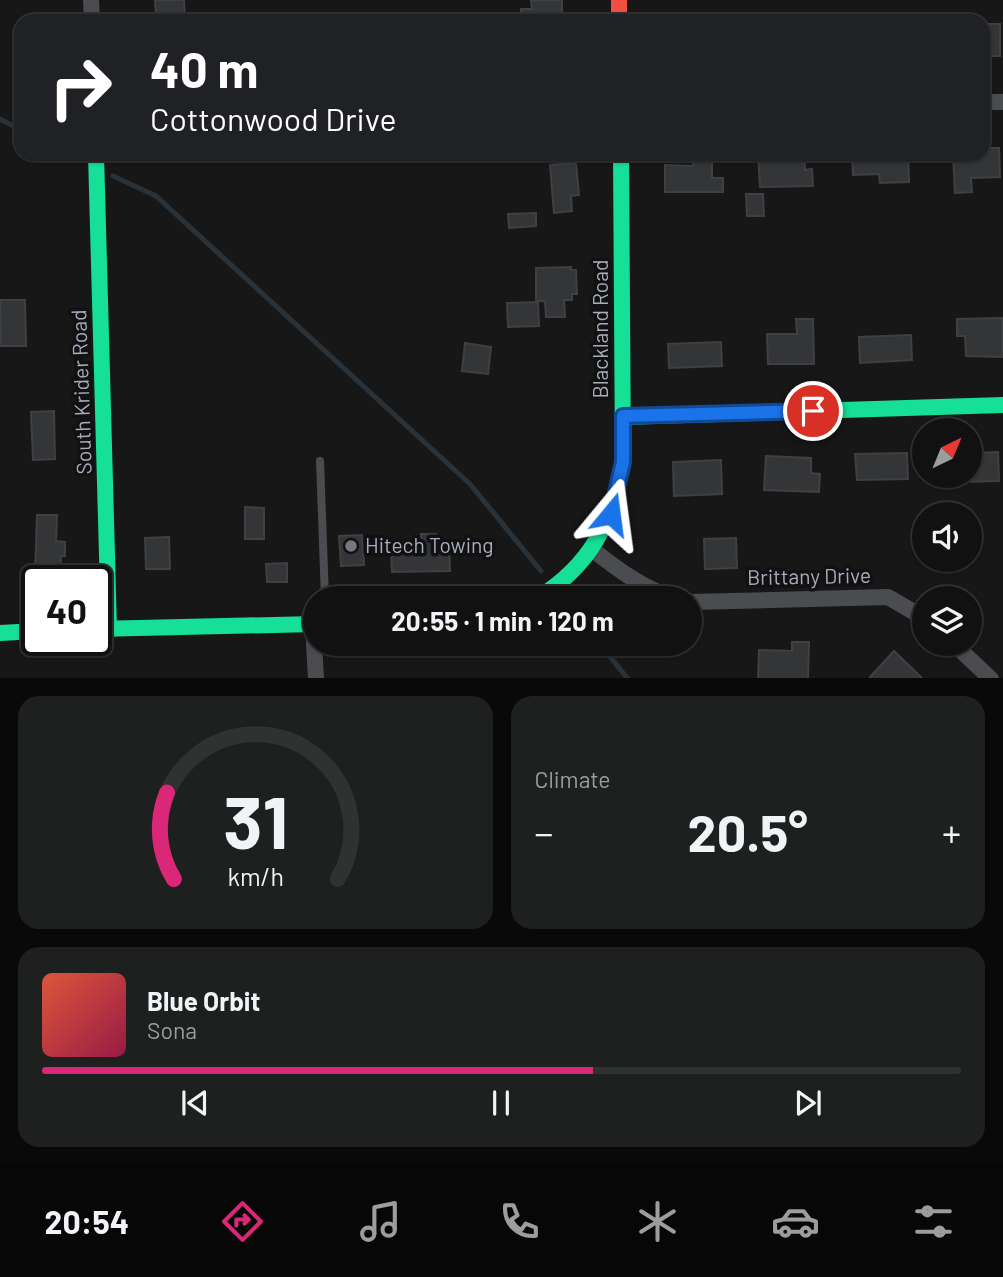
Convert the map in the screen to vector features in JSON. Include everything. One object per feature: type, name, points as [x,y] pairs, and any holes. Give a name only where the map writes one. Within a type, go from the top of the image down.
[{"type":"street","name":"South Krider Road","points":[[96,161],[101,565]]},
{"type":"street","name":"Blackland Road","points":[[554,586],[571,574],[593,550],[611,514],[623,462],[621,161]]},
{"type":"street","points":[[623,416],[1003,405]]},
{"type":"street","points":[[593,550],[647,586]]},
{"type":"street","name":"Brittany Drive","points":[[702,602],[888,597],[912,611]]},
{"type":"street","points":[[112,629],[303,624]]},
{"type":"street","points":[[0,633],[21,632]]},
{"type":"street","points":[[315,656],[316,678]]},
{"type":"street","points":[[967,656],[990,678]]},
{"type":"lane","points":[[320,461],[325,586]]},
{"type":"building","points":[[155,0],[184,0],[185,14],[156,14]]},
{"type":"building","points":[[531,0],[562,0],[562,14],[521,14],[521,9],[532,9]]},
{"type":"building","points":[[990,24],[1000,24],[1000,56],[990,56]]},
{"type":"building","points":[[990,148],[999,148],[1000,177],[971,178],[972,192],[955,193],[953,161],[990,161]]},
{"type":"building","points":[[693,161],[712,161],[712,178],[723,178],[723,192],[665,192],[665,165],[693,166]]},
{"type":"building","points":[[758,161],[804,161],[805,170],[812,169],[813,186],[760,187]]},
{"type":"building","points":[[852,161],[908,161],[909,182],[880,183],[879,174],[853,175]]},
{"type":"building","points":[[576,163],[579,195],[571,196],[572,211],[554,213],[550,165]]},
{"type":"building","points":[[746,194],[763,194],[764,216],[747,216]]},
{"type":"building","points":[[536,213],[536,226],[509,228],[508,214]]},
{"type":"building","points":[[571,267],[571,270],[576,270],[577,294],[572,294],[572,300],[564,300],[565,317],[546,317],[545,301],[536,301],[536,268]]},
{"type":"building","points":[[0,300],[25,300],[26,346],[1,346]]},
{"type":"building","points":[[538,302],[539,326],[508,327],[507,303]]},
{"type":"building","points":[[1003,318],[1003,357],[966,356],[965,336],[957,336],[957,319]]},
{"type":"building","points":[[796,319],[813,319],[814,364],[768,364],[767,334],[797,334]]},
{"type":"building","points":[[911,335],[912,360],[860,363],[859,337]]},
{"type":"building","points":[[721,342],[722,366],[669,368],[668,344]]},
{"type":"building","points":[[465,343],[491,347],[488,374],[462,371]]},
{"type":"building","points":[[54,411],[55,459],[33,460],[31,412]]},
{"type":"building","points":[[998,452],[999,481],[982,481],[982,453]]},
{"type":"building","points":[[907,453],[908,479],[857,480],[855,454]]},
{"type":"building","points":[[766,456],[811,458],[811,473],[820,474],[819,492],[764,490]]},
{"type":"building","points":[[721,460],[722,494],[674,496],[673,462]]},
{"type":"building","points":[[245,507],[264,508],[264,539],[245,539]]},
{"type":"building","points":[[37,515],[57,515],[56,541],[65,542],[65,556],[61,556],[61,565],[35,565]]},
{"type":"building","points":[[421,534],[436,534],[436,545],[449,545],[450,571],[392,572],[391,549],[422,548]]},
{"type":"building","name":"Hitech Towing","points":[[362,535],[364,565],[341,566],[339,536]]},
{"type":"building","points":[[169,537],[170,569],[146,569],[145,538]]},
{"type":"building","points":[[736,538],[737,568],[705,569],[704,539]]},
{"type":"building","points":[[287,563],[287,582],[267,582],[266,564]]},
{"type":"building","points":[[792,642],[809,642],[808,678],[758,678],[759,650],[792,651]]},
{"type":"building","points":[[894,651],[922,678],[870,678]]},
{"type":"waterway","points":[[0,119],[14,126]]},
{"type":"waterway","points":[[113,176],[156,196],[470,484],[541,571]]},
{"type":"waterway","points":[[610,656],[627,678]]},
{"type":"traffic: fast","points":[[96,161],[107,565]]},
{"type":"traffic: fast","points":[[556,586],[572,571],[596,540],[612,504],[623,462],[621,161]]},
{"type":"traffic: fast","points":[[623,417],[1003,405]]},
{"type":"traffic: fast","points":[[112,629],[303,624]]},
{"type":"traffic: fast","points":[[0,633],[21,632]]},
{"type":"traffic: jam","points":[[619,0],[619,14]]},
{"type":"place","name":"Hitech Towing","points":[[351,546]]},
{"type":"route","points":[[611,514],[623,462],[623,416],[813,411]]}]
